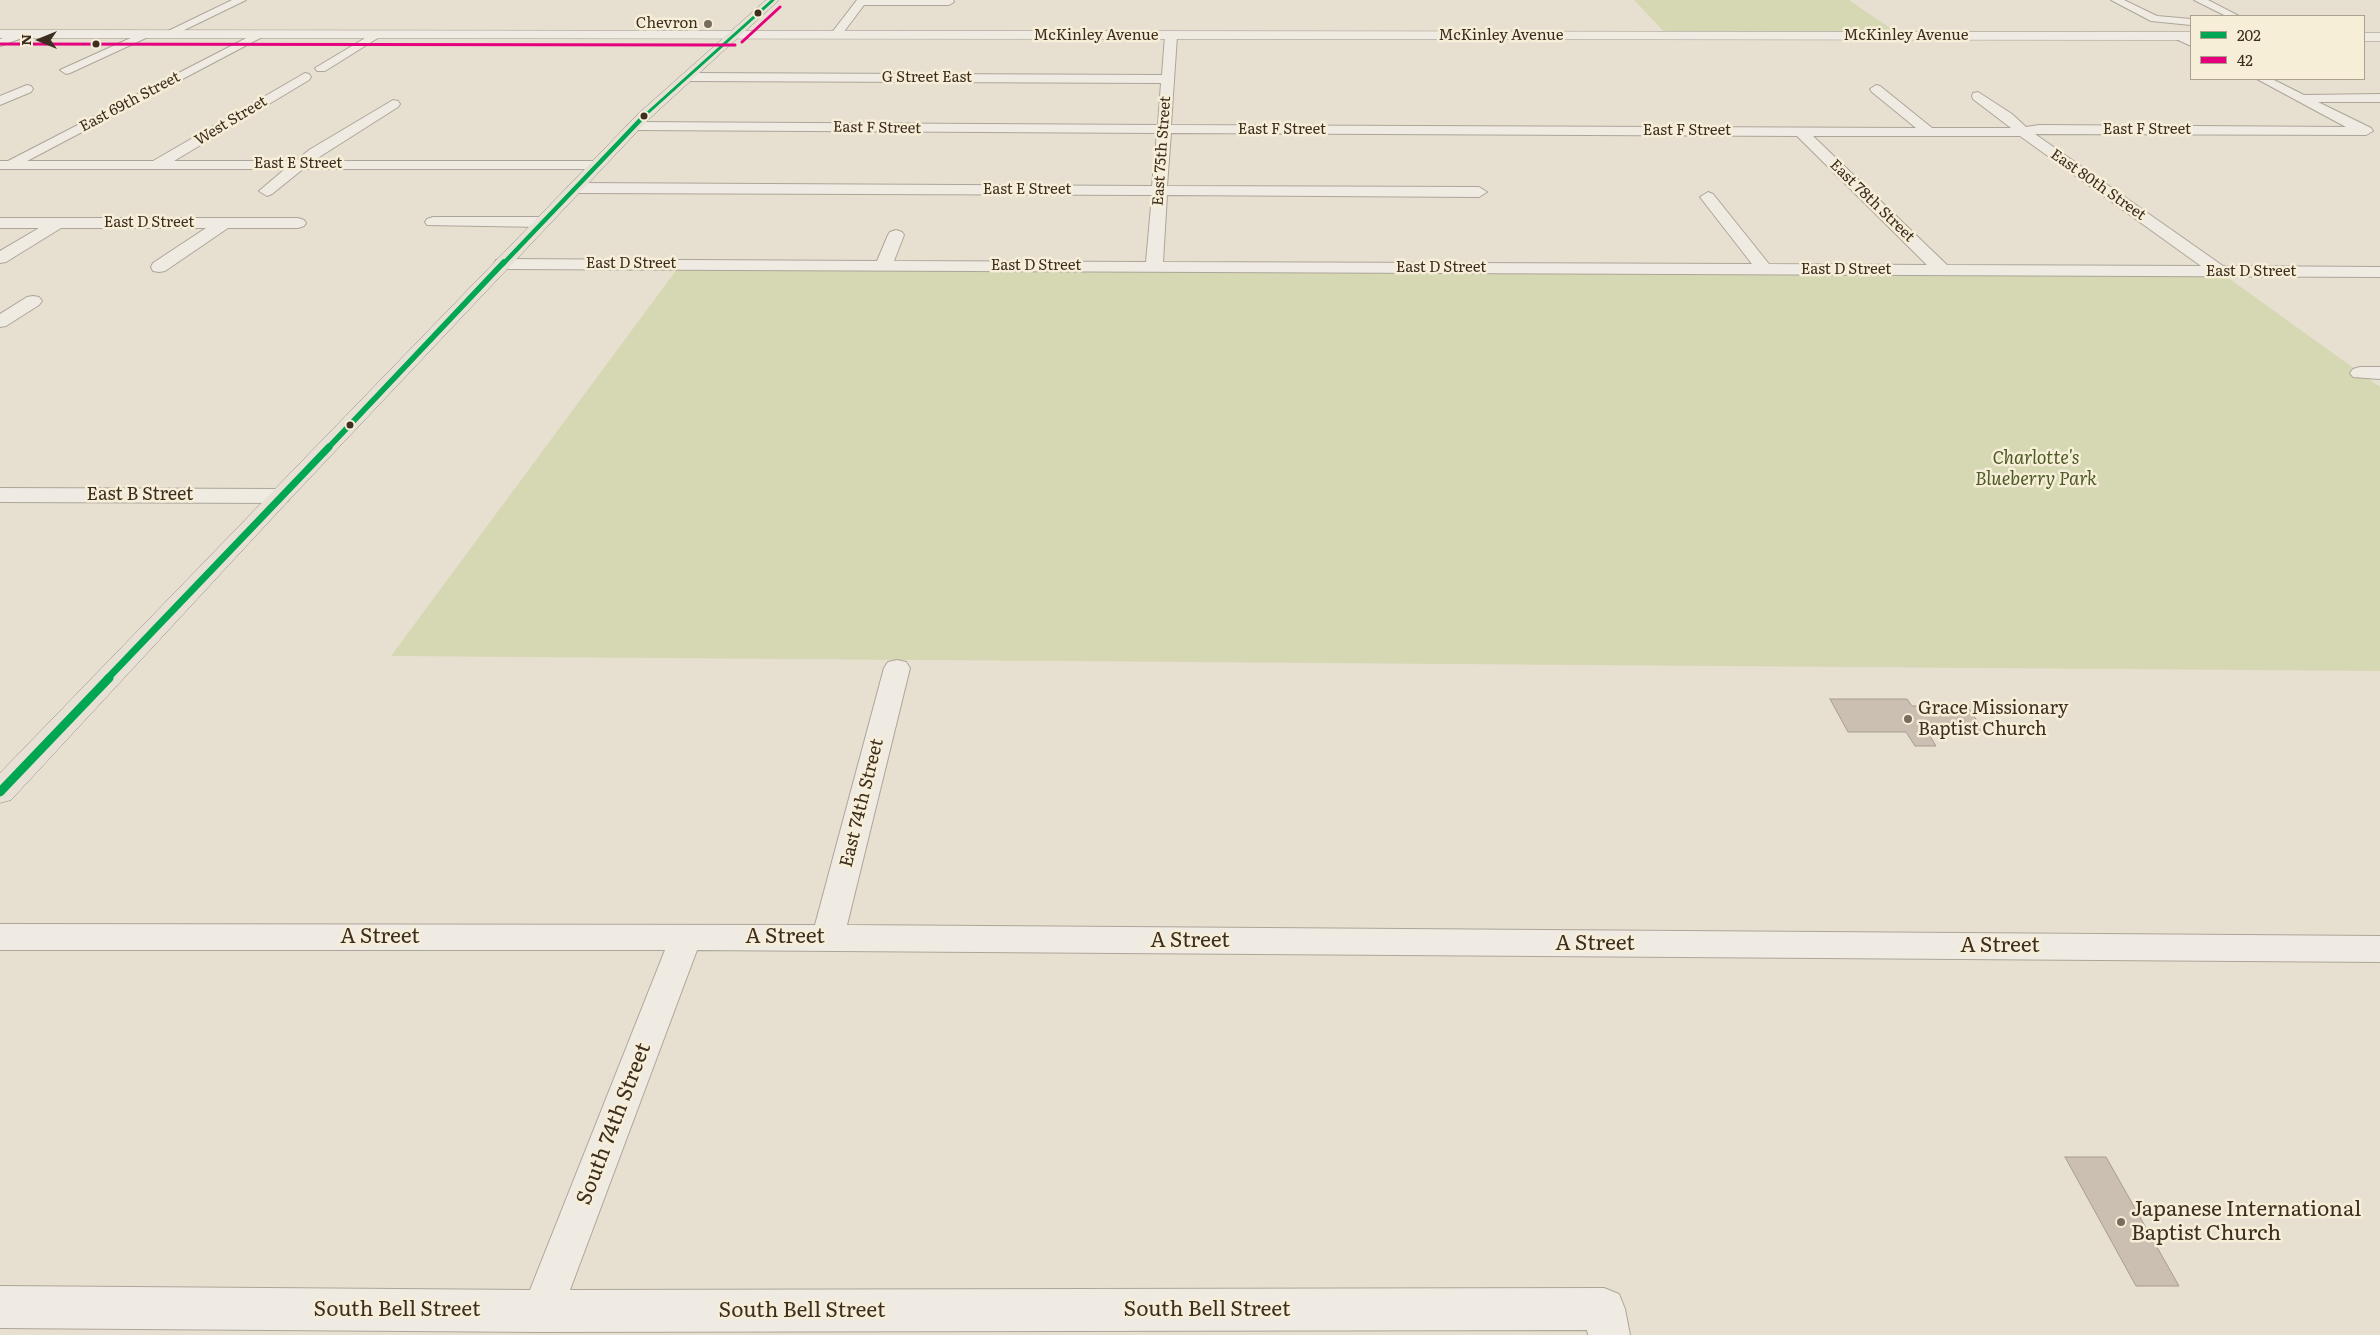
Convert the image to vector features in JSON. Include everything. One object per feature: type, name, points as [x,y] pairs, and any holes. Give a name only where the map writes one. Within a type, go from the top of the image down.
[{"type":"main road","points":[[0,792],[634,126],[774,0]]},
{"type":"street","points":[[168,34],[241,0]]},
{"type":"street","points":[[2116,0],[2161,20],[2190,22]]},
{"type":"street","points":[[2199,0],[2232,15]]},
{"type":"street","points":[[836,35],[862,1],[949,2]]},
{"type":"street","points":[[912,14],[919,2]]},
{"type":"street","name":"McKinley Avenue","points":[[0,34],[2190,36]]},
{"type":"street","name":"East 69th Street","points":[[3,166],[260,34]]},
{"type":"street","points":[[322,68],[377,34]]},
{"type":"street","points":[[0,43],[21,35]]},
{"type":"street","points":[[66,70],[144,35]]},
{"type":"street","name":"East 75th Street","points":[[1154,267],[1171,36]]},
{"type":"street","points":[[2178,36],[2190,42]]},
{"type":"street","points":[[2365,37],[2380,37]]},
{"type":"street","name":"G Street East","points":[[687,77],[1168,79]]},
{"type":"street","name":"West Street","points":[[158,164],[305,78]]},
{"type":"street","points":[[2265,80],[2380,138]]},
{"type":"street","points":[[0,101],[27,89]]},
{"type":"street","points":[[1876,89],[1929,132]]},
{"type":"street","name":"East 80th Street","points":[[1978,96],[2007,117],[2023,132],[2220,272]]},
{"type":"street","points":[[2301,98],[2380,98]]},
{"type":"street","points":[[267,191],[342,134],[374,117],[393,104]]},
{"type":"street","name":"East F Street","points":[[634,126],[1801,132],[2023,132],[2039,130],[2366,131]]},
{"type":"street","name":"East 78th Street","points":[[1801,132],[1943,271]]},
{"type":"street","name":"East E Street","points":[[3,166],[158,164],[596,166]]},
{"type":"street","name":"East E Street","points":[[575,188],[1479,192]]},
{"type":"street","points":[[1708,197],[1765,270]]},
{"type":"street","points":[[433,222],[542,222]]},
{"type":"street","name":"East D Street","points":[[0,223],[298,223]]},
{"type":"street","points":[[0,258],[59,223]]},
{"type":"street","points":[[159,267],[224,223]]},
{"type":"street","points":[[883,266],[896,235]]},
{"type":"street","name":"East D Street","points":[[502,264],[2380,272]]},
{"type":"street","points":[[0,322],[33,300]]},
{"type":"street","points":[[2360,373],[2380,373]]},
{"type":"street","name":"East B Street","points":[[0,495],[280,496]]},
{"type":"street","name":"East 74th Street","points":[[828,938],[897,668]]},
{"type":"street","name":"A Street","points":[[0,937],[686,936],[2380,949]]},
{"type":"street","name":"South 74th Street","points":[[542,1311],[686,936]]},
{"type":"street","name":"South Bell Street","points":[[0,1307],[1606,1322]]},
{"type":"green space","points":[[1634,0],[1849,0],[1900,35],[1667,35]]},
{"type":"green space","name":"Charlotte's Blueberry Park","points":[[680,265],[2220,272],[2380,387],[2380,671],[391,656]]},
{"type":"building","name":"Grace Missionary Baptist Church","points":[[1830,699],[1907,699],[1912,706],[1967,706],[1984,731],[1927,731],[1936,746],[1915,746],[1906,732],[1848,732]]},
{"type":"building","name":"Japanese International Baptist Church","points":[[2065,1157],[2106,1157],[2179,1286],[2136,1286]]},
{"type":"transit line","name":"202","points":[[0,792],[644,116],[773,0]]},
{"type":"transit line","name":"42","points":[[742,42],[780,7]]},
{"type":"transit line","name":"42","points":[[0,44],[735,45]]},
{"type":"place","name":"Chevron","points":[[708,24]]},
{"type":"place","name":"Grace Missionary Baptist Church","points":[[1908,719]]},
{"type":"place","name":"Japanese International Baptist Church","points":[[2121,1222]]}]
